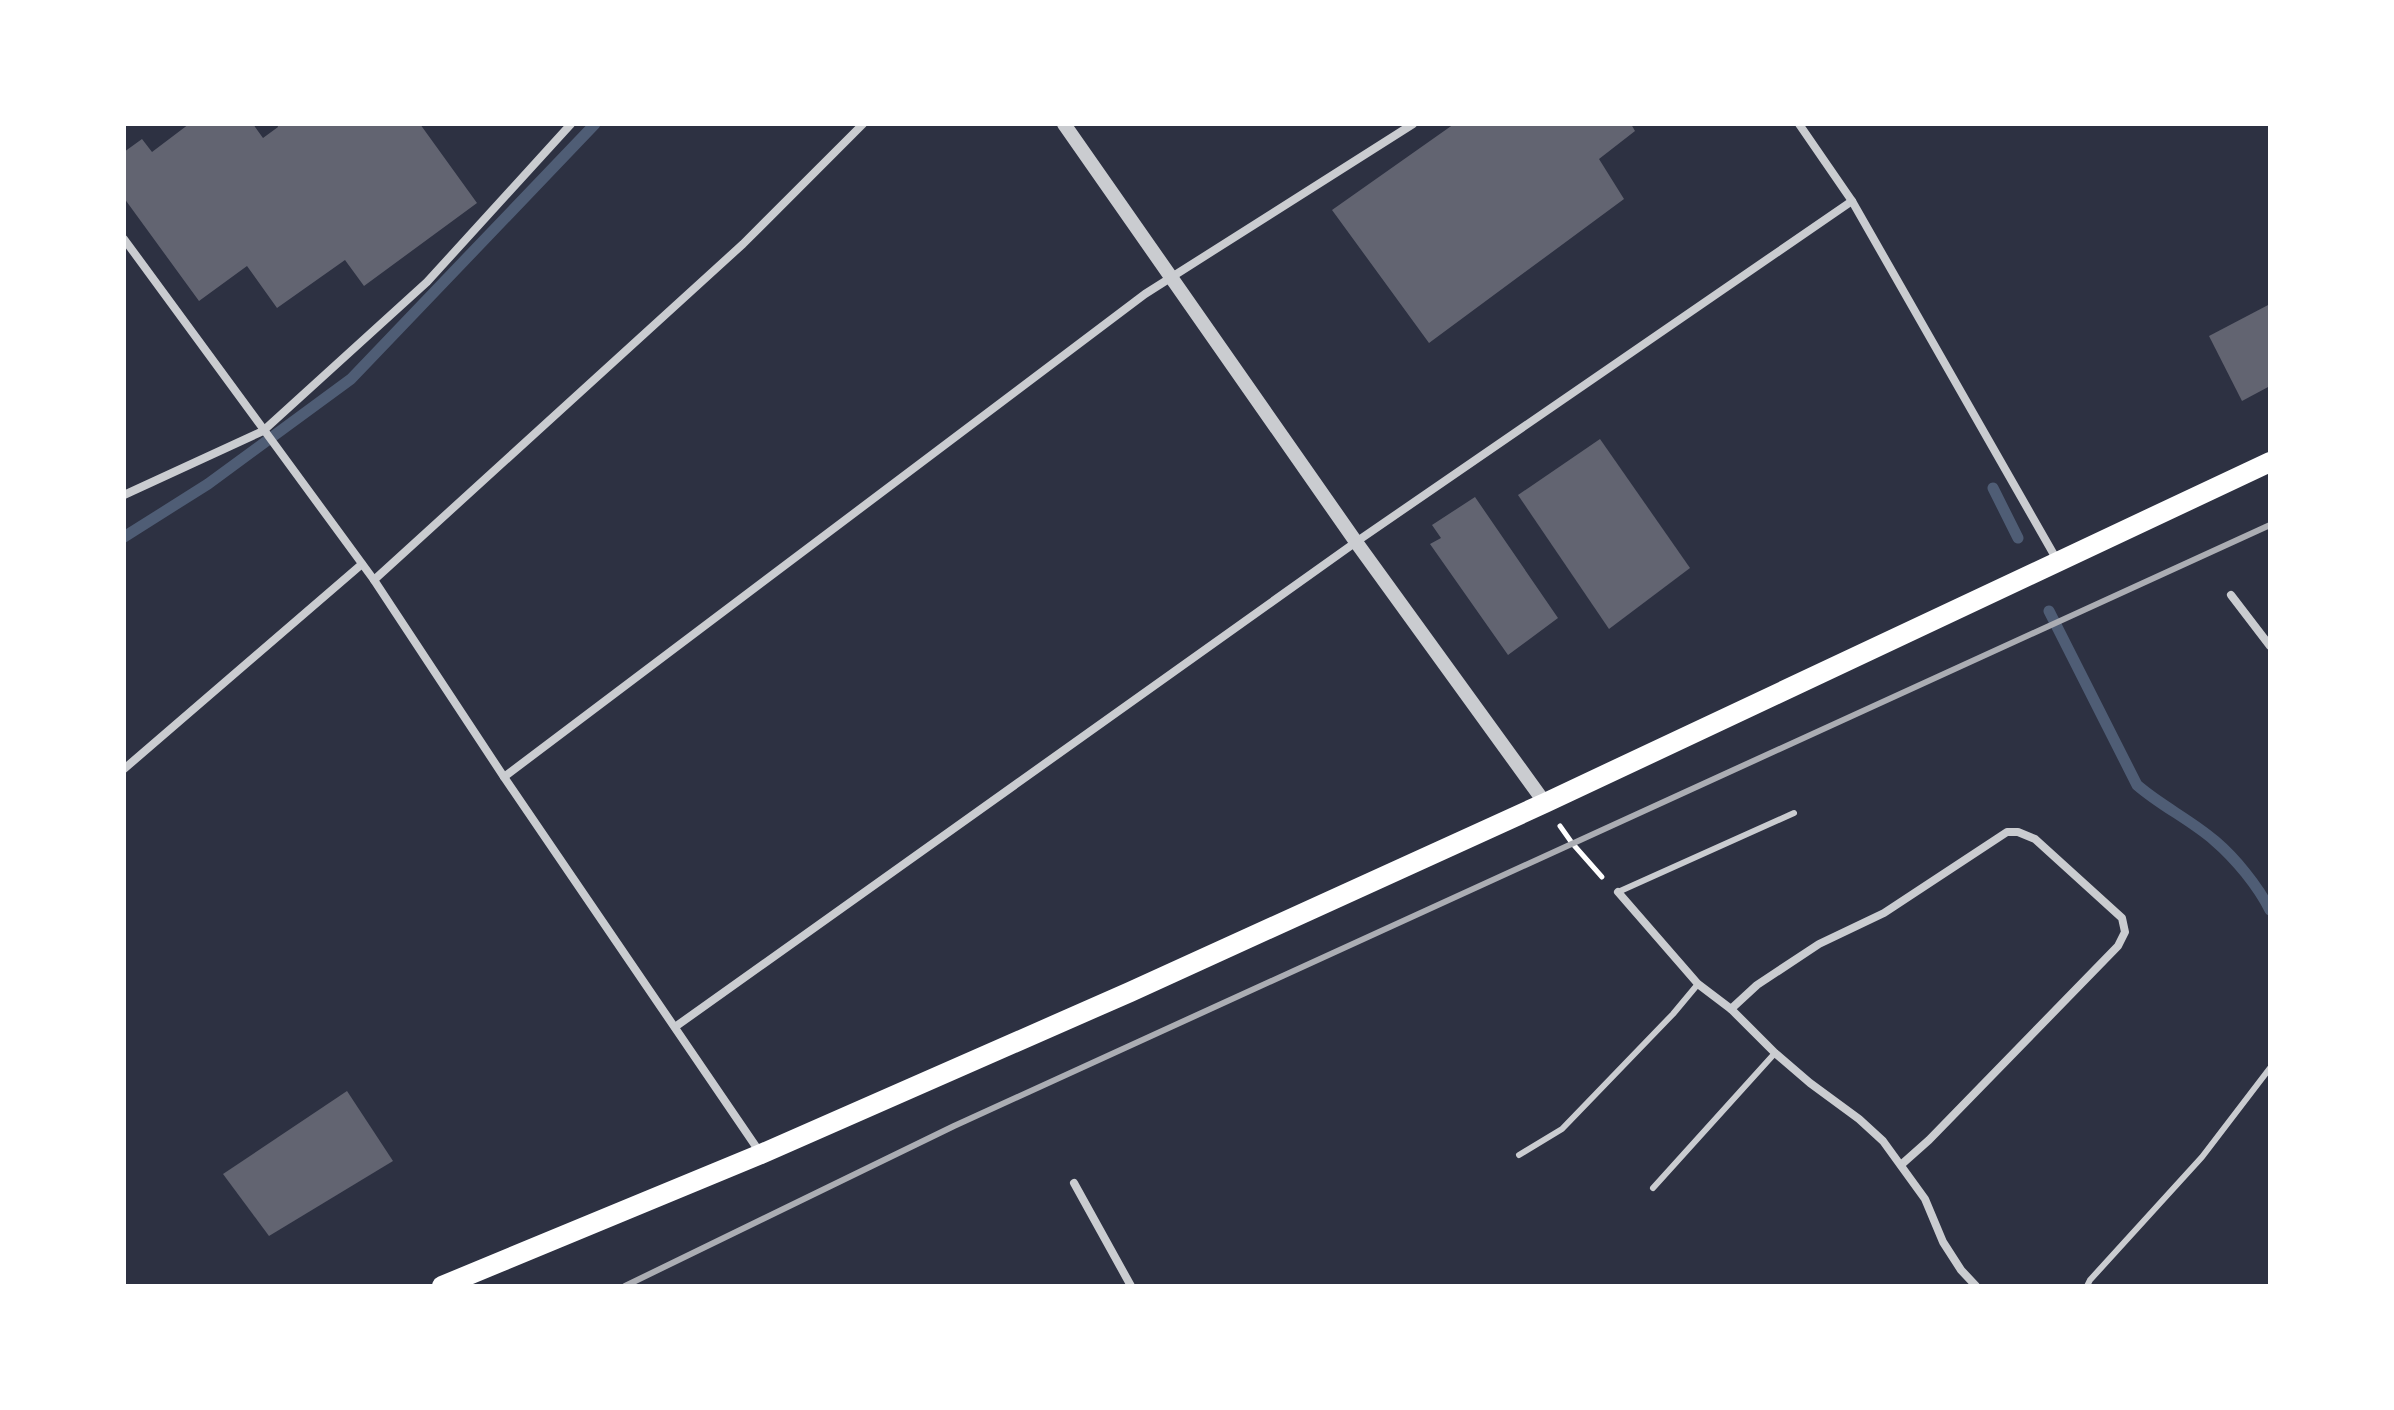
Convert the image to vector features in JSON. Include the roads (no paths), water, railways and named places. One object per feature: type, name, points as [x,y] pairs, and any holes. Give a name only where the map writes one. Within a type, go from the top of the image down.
[{"type":"main road","points":[[442,1286],[761,1154],[1130,992],[1545,803],[2270,462]]},
{"type":"street","points":[[124,495],[263,431],[427,282],[571,124]]},
{"type":"street","points":[[374,580],[743,244],[863,124]]},
{"type":"street","points":[[1064,124],[1356,542],[1545,803]]},
{"type":"street","points":[[504,777],[1171,276],[1413,124]]},
{"type":"street","points":[[1799,124],[1852,201],[2057,560]]},
{"type":"street","points":[[675,1027],[1356,542],[1852,201]]},
{"type":"street","points":[[124,239],[374,580],[761,1154]]},
{"type":"street","points":[[124,769],[362,564]]},
{"type":"street","points":[[2231,595],[2270,646]]},
{"type":"street","points":[[1731,1009],[1757,985],[1819,944],[1884,913],[2007,832],[2018,832],[2035,839],[2122,918],[2125,932],[2118,946],[1902,1164]]},
{"type":"street","points":[[1618,892],[1698,984],[1731,1009],[1810,1083],[1883,1141],[1925,1199],[1943,1242],[1961,1270],[1976,1286]]},
{"type":"street","points":[[1074,1183],[1131,1286]]},
{"type":"lane","points":[[1618,892],[1794,813]]},
{"type":"lane","points":[[1519,1155],[1562,1129],[1698,984]]},
{"type":"lane","points":[[1653,1188],[1775,1053]]},
{"type":"lane","points":[[2087,1286],[2202,1157],[2270,1068]]},
{"type":"waterway","points":[[124,537],[208,484],[351,379],[595,124]]},
{"type":"waterway","points":[[1993,488],[2018,538]]},
{"type":"waterway","points":[[2049,611],[2137,785],[2223,848],[2253,882],[2270,910]]},
{"type":"railway","points":[[625,1286],[954,1126],[2270,525]]}]
